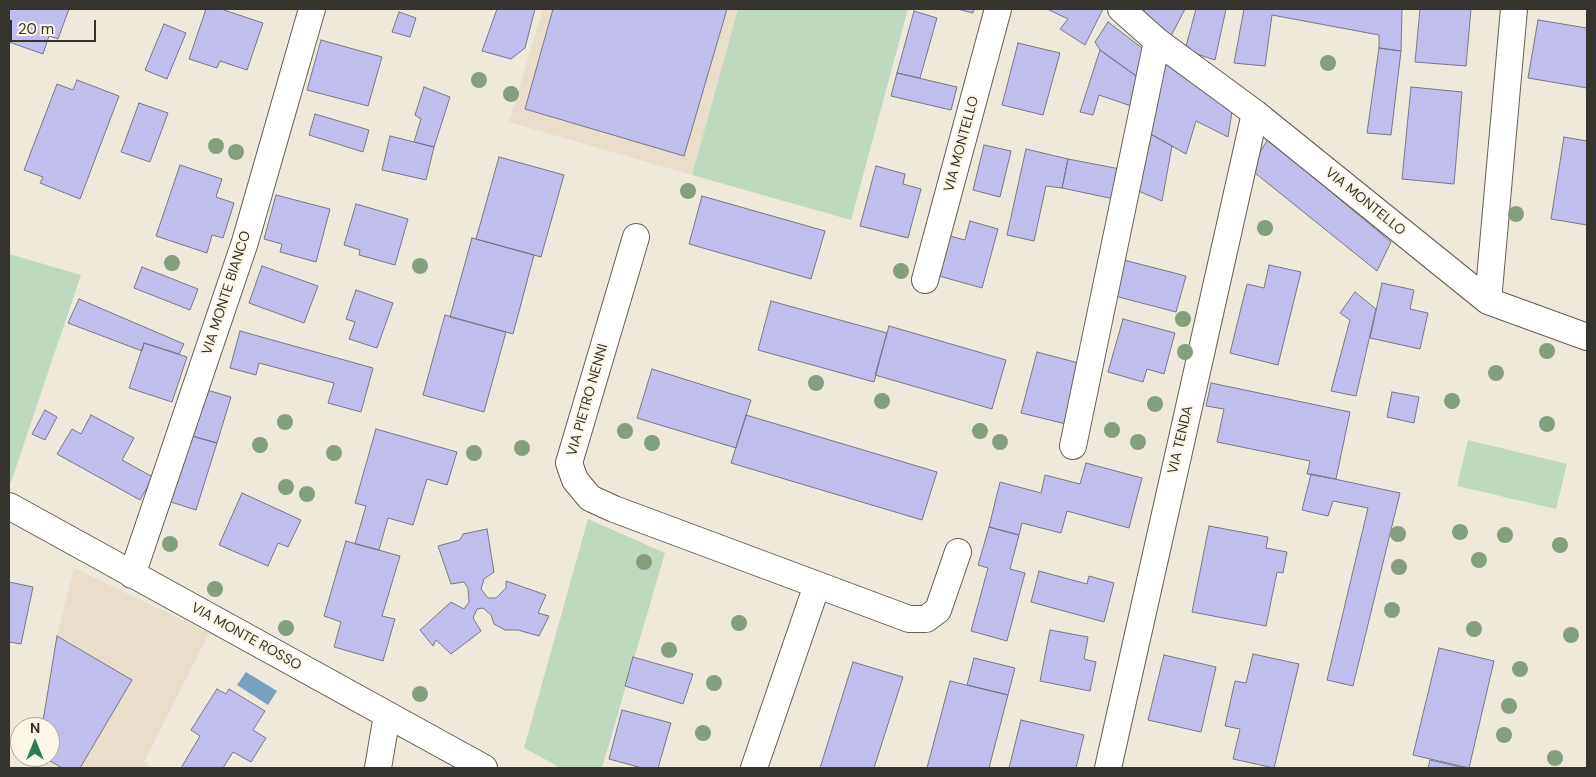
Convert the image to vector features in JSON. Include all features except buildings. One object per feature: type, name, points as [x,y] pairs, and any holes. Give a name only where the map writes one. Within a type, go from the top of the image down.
[{"type":"street","name":"VIA MONTE BIANCO","points":[[132,574],[245,242],[312,9]]},
{"type":"street","name":"VIA MONTELLO","points":[[925,280],[998,9]]},
{"type":"street","name":"VIA MONTELLO","points":[[1121,9],[1157,41],[1255,113],[1488,301],[1587,336]]},
{"type":"street","points":[[1488,301],[1514,9]]},
{"type":"street","points":[[1073,446],[1157,41]]},
{"type":"street","name":"VIA TENDA","points":[[1108,768],[1255,113]]},
{"type":"street","name":"VIA PIETRO NENNI","points":[[636,237],[569,463],[576,480],[590,498],[614,509],[910,619],[926,619],[938,610],[958,552]]},
{"type":"street","name":"VIA MONTE ROSSO","points":[[9,506],[484,768]]},
{"type":"street","points":[[754,768],[817,585]]},
{"type":"street","points":[[378,768],[387,715]]},
{"type":"shaded area","points":[[543,9],[738,9],[692,175],[509,122]]},
{"type":"shaded area","points":[[74,568],[209,633],[144,762],[151,768],[35,768],[60,767],[60,717],[44,717],[57,636]]},
{"type":"green space","points":[[738,9],[908,9],[851,220],[692,175]]},
{"type":"green space","points":[[9,254],[81,275],[11,482],[9,481]]},
{"type":"green space","points":[[1468,440],[1567,464],[1556,509],[1457,486]]},
{"type":"green space","points":[[588,519],[665,553],[602,768],[561,768],[524,748]]},
{"type":"water","points":[[246,672],[277,691],[268,705],[237,685]]}]
